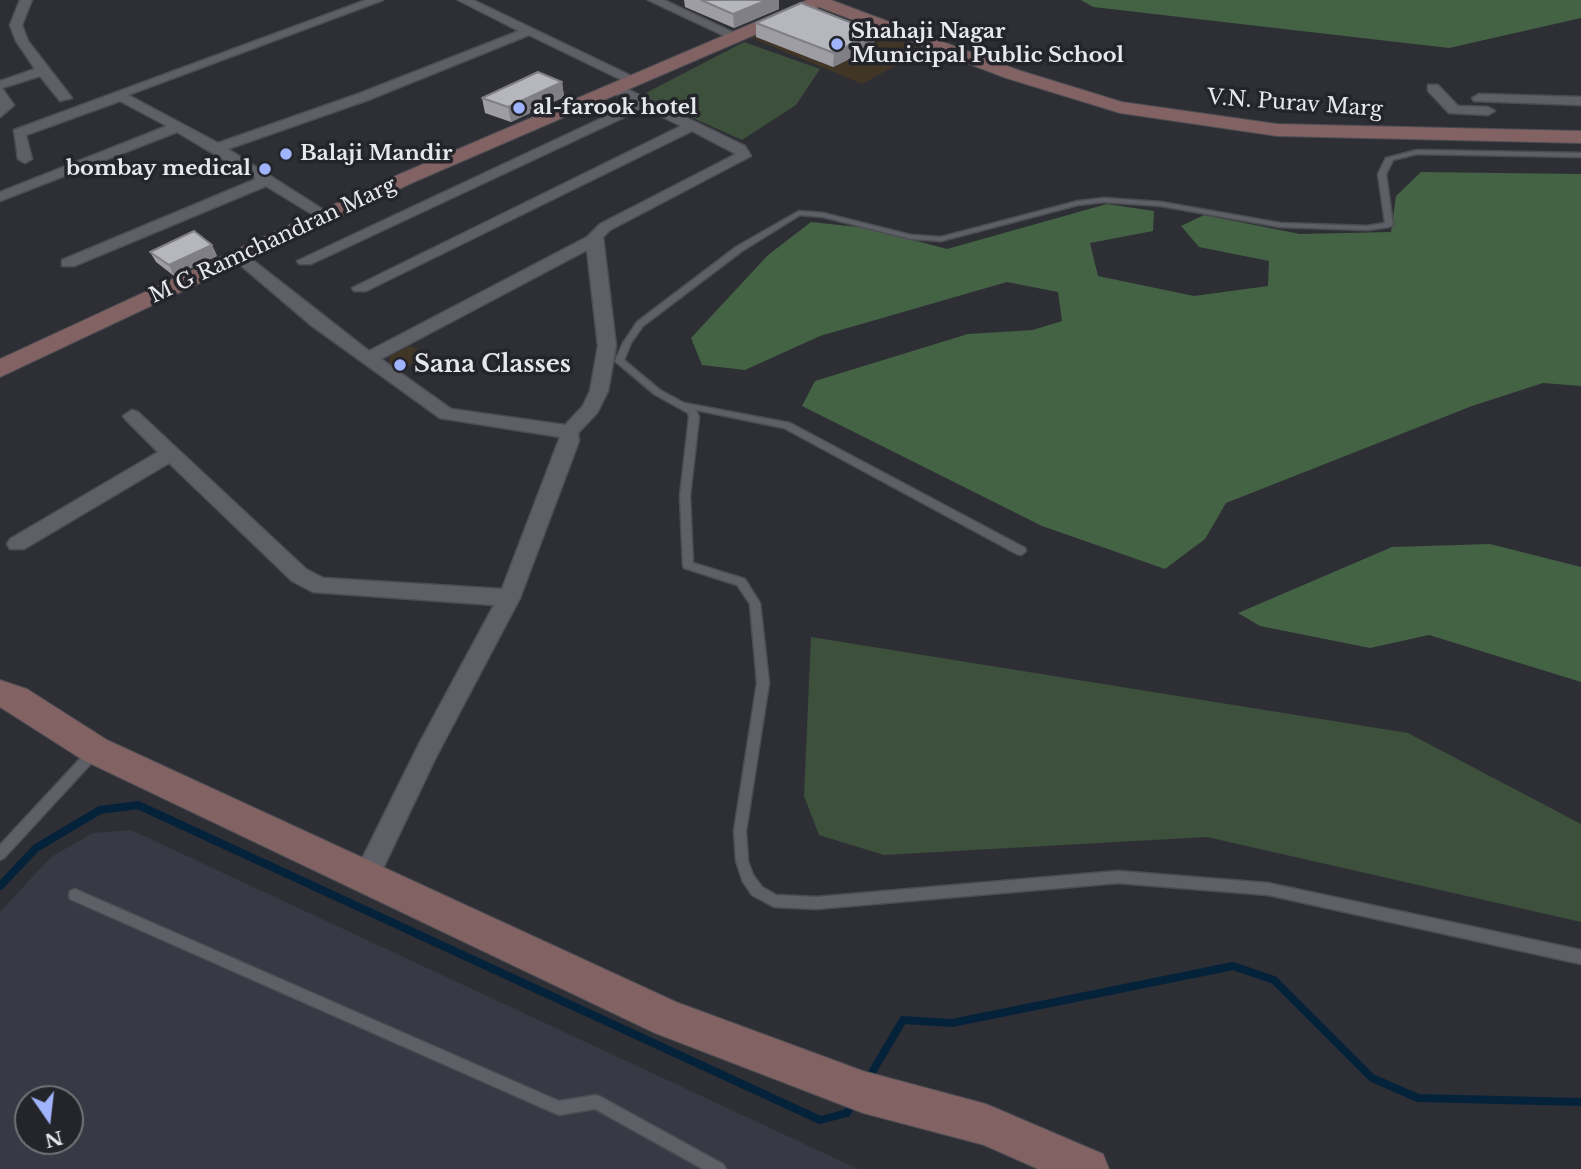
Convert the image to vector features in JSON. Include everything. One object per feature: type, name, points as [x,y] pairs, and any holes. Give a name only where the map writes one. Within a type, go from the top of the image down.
[{"type":"street","points":[[325,217],[217,148],[175,128],[117,94],[377,0]]},
{"type":"street","points":[[369,358],[595,239],[605,227],[744,156],[740,149],[644,103],[625,85],[529,31],[464,0]]},
{"type":"street","points":[[654,0],[735,36]]},
{"type":"street","name":"M G Ramchandran Marg","points":[[0,369],[325,217],[818,1]]},
{"type":"street","name":"V.N. Purav Marg","points":[[818,1],[1012,74],[1120,107],[1276,130],[1581,136]]},
{"type":"street","points":[[18,8],[16,25],[22,41],[65,98]]},
{"type":"street","points":[[217,148],[363,97],[529,31]]},
{"type":"street","points":[[0,85],[43,71]]},
{"type":"street","points":[[1433,88],[1473,135]]},
{"type":"street","points":[[0,92],[7,105],[0,113]]},
{"type":"street","points":[[1506,135],[1476,94],[1581,101]]},
{"type":"street","points":[[25,159],[19,133],[121,96]]},
{"type":"street","points":[[305,261],[644,103]]},
{"type":"street","points":[[1454,110],[1488,111]]},
{"type":"street","points":[[360,288],[691,126]]},
{"type":"street","points":[[0,197],[175,128]]},
{"type":"street","points":[[68,263],[267,180]]},
{"type":"street","points":[[569,432],[591,410],[599,391],[607,346],[595,239]]},
{"type":"street","points":[[239,257],[318,322],[446,414],[569,432]]},
{"type":"street","points":[[132,416],[299,575],[320,586],[509,598]]},
{"type":"street","points":[[366,877],[427,751],[509,598],[570,440],[569,432]]},
{"type":"street","points":[[17,544],[171,453]]},
{"type":"street","points":[[0,693],[16,699],[95,750],[669,1018],[863,1092],[986,1125],[1088,1169]]},
{"type":"lane","points":[[1021,551],[787,425],[686,405],[657,392],[619,361],[626,343],[640,324],[740,249],[799,213],[823,215],[911,237],[941,239],[1078,203],[1104,200],[1161,204],[1280,225],[1367,228],[1389,225],[1382,174],[1390,158],[1416,152],[1581,155]]},
{"type":"lane","points":[[686,405],[694,417],[685,496],[688,565],[741,582],[755,603],[763,683],[741,841],[742,861],[748,878],[757,891],[774,901],[816,903],[1118,877],[1268,889],[1581,957]]},
{"type":"lane","points":[[0,854],[95,750]]},
{"type":"lane","points":[[75,895],[559,1108],[596,1102],[718,1169]]},
{"type":"shaded area","name":"Shahaji Nagar Municipal Public School","points":[[813,7],[924,50],[862,84],[750,37]]},
{"type":"shaded area","name":"Sana Classes","points":[[410,346],[433,356],[389,373],[390,356]]},
{"type":"shaded area","points":[[131,830],[858,1169],[0,1169],[0,912],[51,857],[93,833]]},
{"type":"green space","points":[[1081,0],[1581,0],[1581,18],[1449,48],[1093,7]]},
{"type":"green space","points":[[744,42],[820,69],[796,105],[742,140],[642,95]]},
{"type":"green space","points":[[1421,172],[1581,174],[1581,386],[1543,383],[1472,406],[1226,503],[1205,539],[1165,569],[1042,526],[802,406],[815,381],[968,334],[1033,330],[1062,321],[1058,292],[1007,282],[820,336],[745,370],[702,365],[691,338],[768,255],[811,222],[867,228],[947,249],[1107,204],[1154,211],[1153,231],[1090,243],[1098,276],[1194,296],[1268,286],[1269,261],[1199,247],[1181,226],[1204,215],[1300,234],[1391,232],[1396,196]]},
{"type":"green space","points":[[1490,544],[1581,567],[1581,682],[1429,635],[1370,648],[1260,626],[1238,613],[1392,547]]},
{"type":"green space","points":[[811,637],[1408,733],[1581,824],[1581,922],[1207,837],[884,855],[819,835],[804,796]]},
{"type":"building","points":[[701,0],[767,0],[733,14]]},
{"type":"building","points":[[801,3],[875,32],[834,53],[756,23]]},
{"type":"building","points":[[538,72],[562,82],[508,107],[482,98]]},
{"type":"building","points":[[194,231],[212,245],[169,265],[150,252]]},
{"type":"waterway","points":[[0,886],[36,848],[100,810],[138,805],[820,1120],[847,1113],[853,1103]]},
{"type":"waterway","points":[[868,1079],[903,1020],[952,1023],[1233,966],[1274,980],[1372,1078],[1418,1098],[1581,1102]]},
{"type":"place","name":"Shahaji Nagar Municipal Public School","points":[[837,44]]},
{"type":"place","name":"al-farook hotel","points":[[519,108]]},
{"type":"place","name":"Balaji Mandir","points":[[286,154]]},
{"type":"place","name":"bombay medical","points":[[265,169]]},
{"type":"place","name":"Sana Classes","points":[[400,365]]}]
